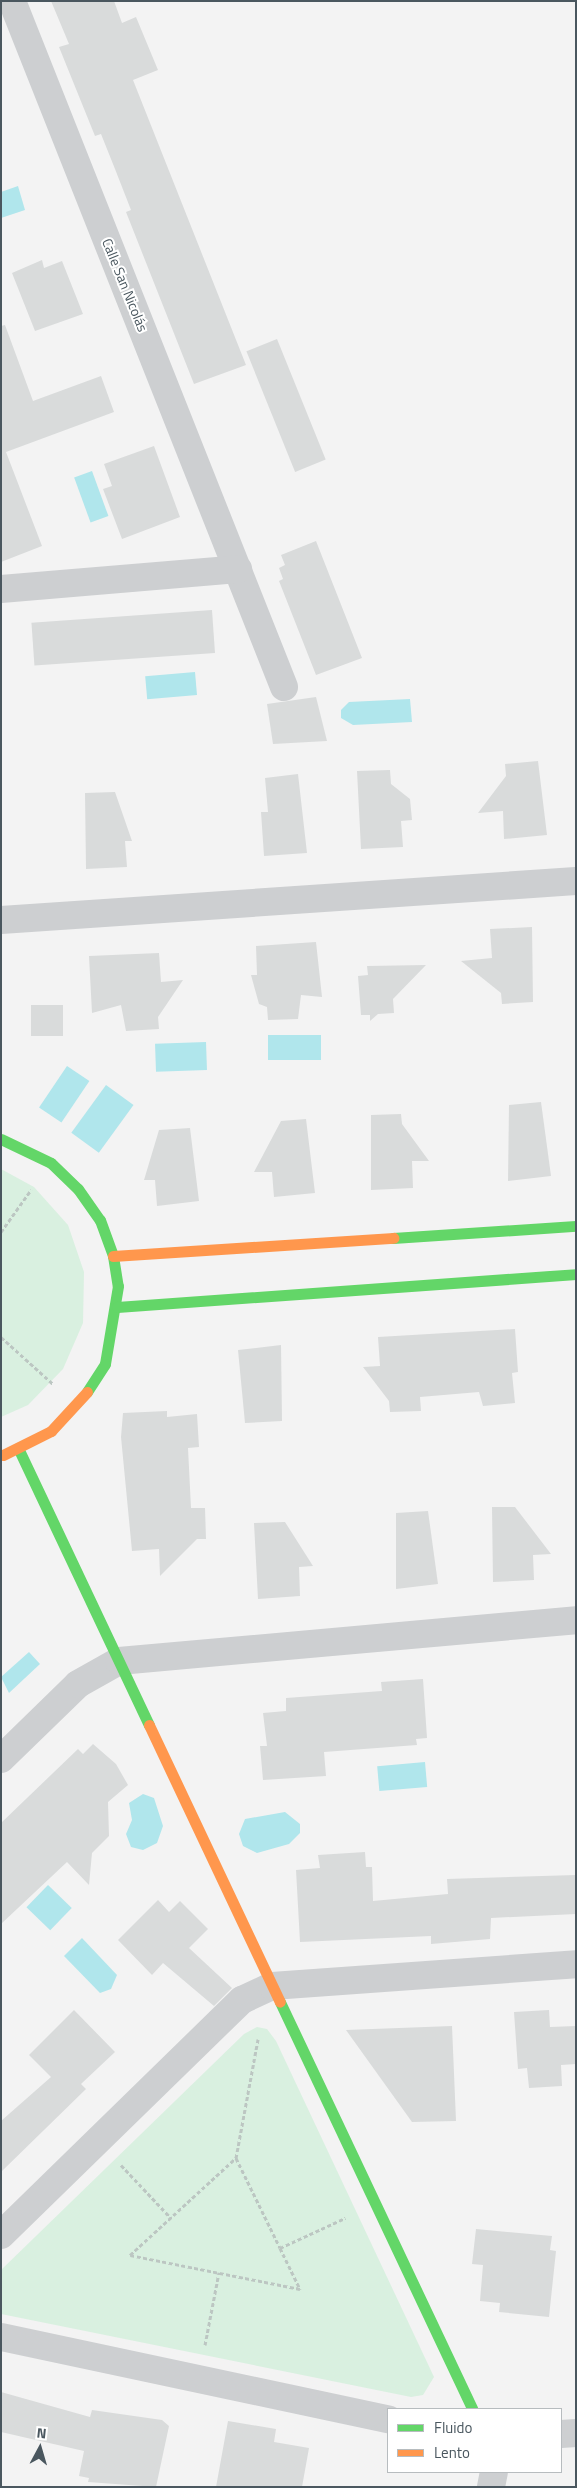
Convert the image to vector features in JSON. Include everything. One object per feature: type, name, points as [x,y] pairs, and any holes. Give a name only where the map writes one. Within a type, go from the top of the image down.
[{"type":"street","name":"Calle San Nicolás","points":[[9,12],[238,569],[284,687]]},
{"type":"street","points":[[1,589],[238,569]]},
{"type":"street","points":[[1,920],[576,881]]},
{"type":"street","points":[[1,1139],[51,1163],[78,1188],[100,1220],[113,1256],[117,1307],[104,1364],[78,1406],[19,1450],[1,1455]]},
{"type":"street","points":[[113,1256],[576,1226]]},
{"type":"street","points":[[117,1307],[576,1274]]},
{"type":"street","points":[[19,1450],[472,2408]]},
{"type":"street","points":[[1,1759],[78,1684],[119,1660],[576,1620]]},
{"type":"street","points":[[1,2235],[242,2000],[272,1986],[576,1964]]},
{"type":"street","points":[[1,2338],[387,2419]]},
{"type":"street","points":[[562,2434],[576,2434]]},
{"type":"street","points":[[491,2487],[494,2473]]},
{"type":"path","points":[[1,1232],[51,1163]]},
{"type":"path","points":[[1,1337],[78,1406]]},
{"type":"path","points":[[236,2158],[130,2254],[300,2289],[236,2158],[259,2034]]},
{"type":"path","points":[[119,2163],[170,2218]]},
{"type":"path","points":[[280,2248],[351,2215]]},
{"type":"path","points":[[204,2350],[219,2272]]},
{"type":"green space","points":[[1,1169],[34,1187],[68,1225],[84,1272],[83,1323],[63,1369],[28,1405],[1,1417]]},
{"type":"green space","points":[[257,2027],[267,2029],[276,2041],[434,2377],[423,2395],[411,2397],[1,2314],[1,2270],[244,2034]]},
{"type":"water","points":[[18,186],[25,210],[1,218],[1,192]]},
{"type":"water","points":[[92,471],[108,516],[91,523],[74,477]]},
{"type":"water","points":[[195,672],[197,695],[147,699],[145,676]]},
{"type":"water","points":[[410,699],[412,722],[353,725],[341,718],[341,710],[349,702]]},
{"type":"water","points":[[268,1035],[321,1035],[321,1060],[268,1060]]},
{"type":"water","points":[[206,1042],[207,1070],[156,1072],[155,1044]]},
{"type":"water","points":[[67,1066],[89,1081],[61,1123],[39,1107]]},
{"type":"water","points":[[106,1085],[134,1105],[99,1153],[71,1133]]},
{"type":"water","points":[[29,1652],[40,1664],[9,1693],[1,1677]]},
{"type":"water","points":[[425,1762],[427,1787],[379,1791],[377,1766]]},
{"type":"water","points":[[143,1794],[154,1798],[163,1826],[157,1843],[143,1850],[131,1847],[126,1834],[132,1820],[129,1803]]},
{"type":"water","points":[[285,1812],[300,1824],[300,1833],[289,1844],[257,1853],[243,1846],[239,1834],[245,1819]]},
{"type":"water","points":[[48,1885],[72,1908],[50,1930],[26,1907]]},
{"type":"water","points":[[82,1938],[117,1975],[111,1989],[100,1993],[64,1956]]},
{"type":"building","points":[[51,1],[114,1],[122,23],[136,17],[158,70],[133,80],[246,365],[194,384],[126,212],[131,210],[101,134],[95,136],[59,47],[69,44]]},
{"type":"building","points":[[42,260],[44,268],[62,261],[83,314],[35,331],[12,273]]},
{"type":"building","points":[[5,325],[33,401],[101,376],[114,412],[6,452],[42,546],[1,562],[1,326]]},
{"type":"building","points":[[277,339],[326,460],[295,472],[246,351]]},
{"type":"building","points":[[154,446],[180,517],[122,539],[103,489],[112,486],[104,464]]},
{"type":"building","points":[[316,541],[362,658],[316,675],[279,581],[283,579],[279,568],[285,565],[281,555]]},
{"type":"building","points":[[212,610],[215,653],[34,666],[31,623]]},
{"type":"building","points":[[316,697],[327,741],[273,744],[267,704]]},
{"type":"building","points":[[538,761],[547,835],[504,839],[503,811],[478,813],[506,776],[505,764]]},
{"type":"building","points":[[390,770],[391,784],[410,799],[412,820],[401,821],[403,847],[361,849],[357,771]]},
{"type":"building","points":[[298,774],[307,853],[264,856],[261,812],[268,812],[265,778]]},
{"type":"building","points":[[115,792],[132,841],[125,841],[127,867],[86,869],[85,793]]},
{"type":"building","points":[[532,927],[533,1002],[502,1004],[501,993],[461,961],[492,958],[490,929]]},
{"type":"building","points":[[316,942],[322,997],[301,995],[298,1019],[268,1020],[267,1007],[259,1004],[251,975],[257,975],[256,946]]},
{"type":"building","points":[[159,953],[161,982],[183,980],[158,1017],[159,1029],[126,1031],[121,1005],[92,1013],[89,956]]},
{"type":"building","points":[[426,965],[393,999],[394,1013],[378,1014],[370,1021],[370,1015],[361,1015],[358,976],[368,975],[367,966]]},
{"type":"building","points":[[31,1005],[63,1005],[63,1036],[31,1036]]},
{"type":"building","points":[[541,1102],[551,1176],[508,1181],[509,1105]]},
{"type":"building","points":[[401,1114],[402,1124],[429,1161],[412,1161],[413,1188],[371,1190],[371,1115]]},
{"type":"building","points":[[306,1119],[315,1193],[274,1197],[272,1172],[254,1172],[281,1121]]},
{"type":"building","points":[[190,1128],[199,1201],[157,1206],[155,1180],[144,1180],[159,1130]]},
{"type":"building","points":[[515,1329],[518,1372],[512,1373],[515,1403],[483,1406],[479,1392],[420,1397],[421,1411],[390,1412],[389,1401],[363,1367],[380,1366],[378,1337]]},
{"type":"building","points":[[281,1345],[282,1421],[245,1423],[238,1350]]},
{"type":"building","points":[[167,1411],[167,1417],[197,1414],[199,1447],[188,1448],[191,1508],[205,1508],[206,1539],[197,1539],[160,1576],[159,1549],[132,1551],[121,1437],[123,1413]]},
{"type":"building","points":[[492,1507],[515,1507],[551,1554],[533,1555],[534,1580],[493,1582]]},
{"type":"building","points":[[428,1511],[438,1584],[396,1589],[396,1513]]},
{"type":"building","points":[[285,1522],[313,1566],[299,1567],[300,1596],[258,1599],[254,1523]]},
{"type":"building","points":[[423,1679],[427,1738],[416,1739],[417,1745],[324,1752],[326,1776],[263,1780],[260,1746],[267,1746],[263,1713],[286,1711],[286,1698],[382,1691],[381,1682]]},
{"type":"building","points":[[93,1744],[116,1764],[128,1785],[108,1802],[109,1836],[92,1853],[89,1885],[67,1862],[1,1924],[1,1823],[78,1749],[83,1754]]},
{"type":"building","points":[[365,1852],[366,1867],[372,1867],[373,1901],[448,1894],[447,1879],[576,1875],[576,1914],[491,1918],[490,1939],[431,1944],[431,1936],[300,1942],[296,1870],[320,1868],[318,1855]]},
{"type":"building","points":[[158,1900],[169,1912],[180,1901],[208,1929],[189,1948],[232,1988],[214,2006],[163,1963],[152,1975],[118,1940]]},
{"type":"building","points":[[74,2010],[115,2052],[81,2084],[86,2089],[1,2172],[1,2121],[51,2077],[29,2055]]},
{"type":"building","points":[[549,2010],[550,2027],[576,2026],[576,2064],[561,2065],[562,2086],[529,2088],[527,2068],[518,2069],[514,2012]]},
{"type":"building","points":[[452,2026],[456,2121],[412,2122],[346,2030]]},
{"type":"building","points":[[476,2229],[552,2236],[550,2250],[556,2251],[549,2317],[499,2312],[500,2303],[480,2301],[483,2265],[472,2264]]},
{"type":"building","points":[[1,2392],[90,2417],[92,2410],[162,2420],[169,2426],[156,2487],[88,2482],[89,2478],[79,2476],[84,2451],[1,2432]]},
{"type":"building","points":[[228,2421],[276,2429],[274,2442],[309,2448],[302,2487],[216,2487]]},
{"type":"traffic: fast","points":[[1,1139],[51,1163],[78,1189],[100,1220],[113,1256],[118,1286],[105,1364],[87,1392]]},
{"type":"traffic: fast","points":[[393,1238],[576,1226]]},
{"type":"traffic: fast","points":[[117,1307],[576,1274]]},
{"type":"traffic: fast","points":[[19,1450],[149,1725]]},
{"type":"traffic: fast","points":[[280,2002],[472,2408]]},
{"type":"traffic: slow","points":[[113,1256],[393,1238]]},
{"type":"traffic: slow","points":[[3,1455],[51,1431],[87,1392]]},
{"type":"traffic: slow","points":[[149,1725],[280,2002]]}]
